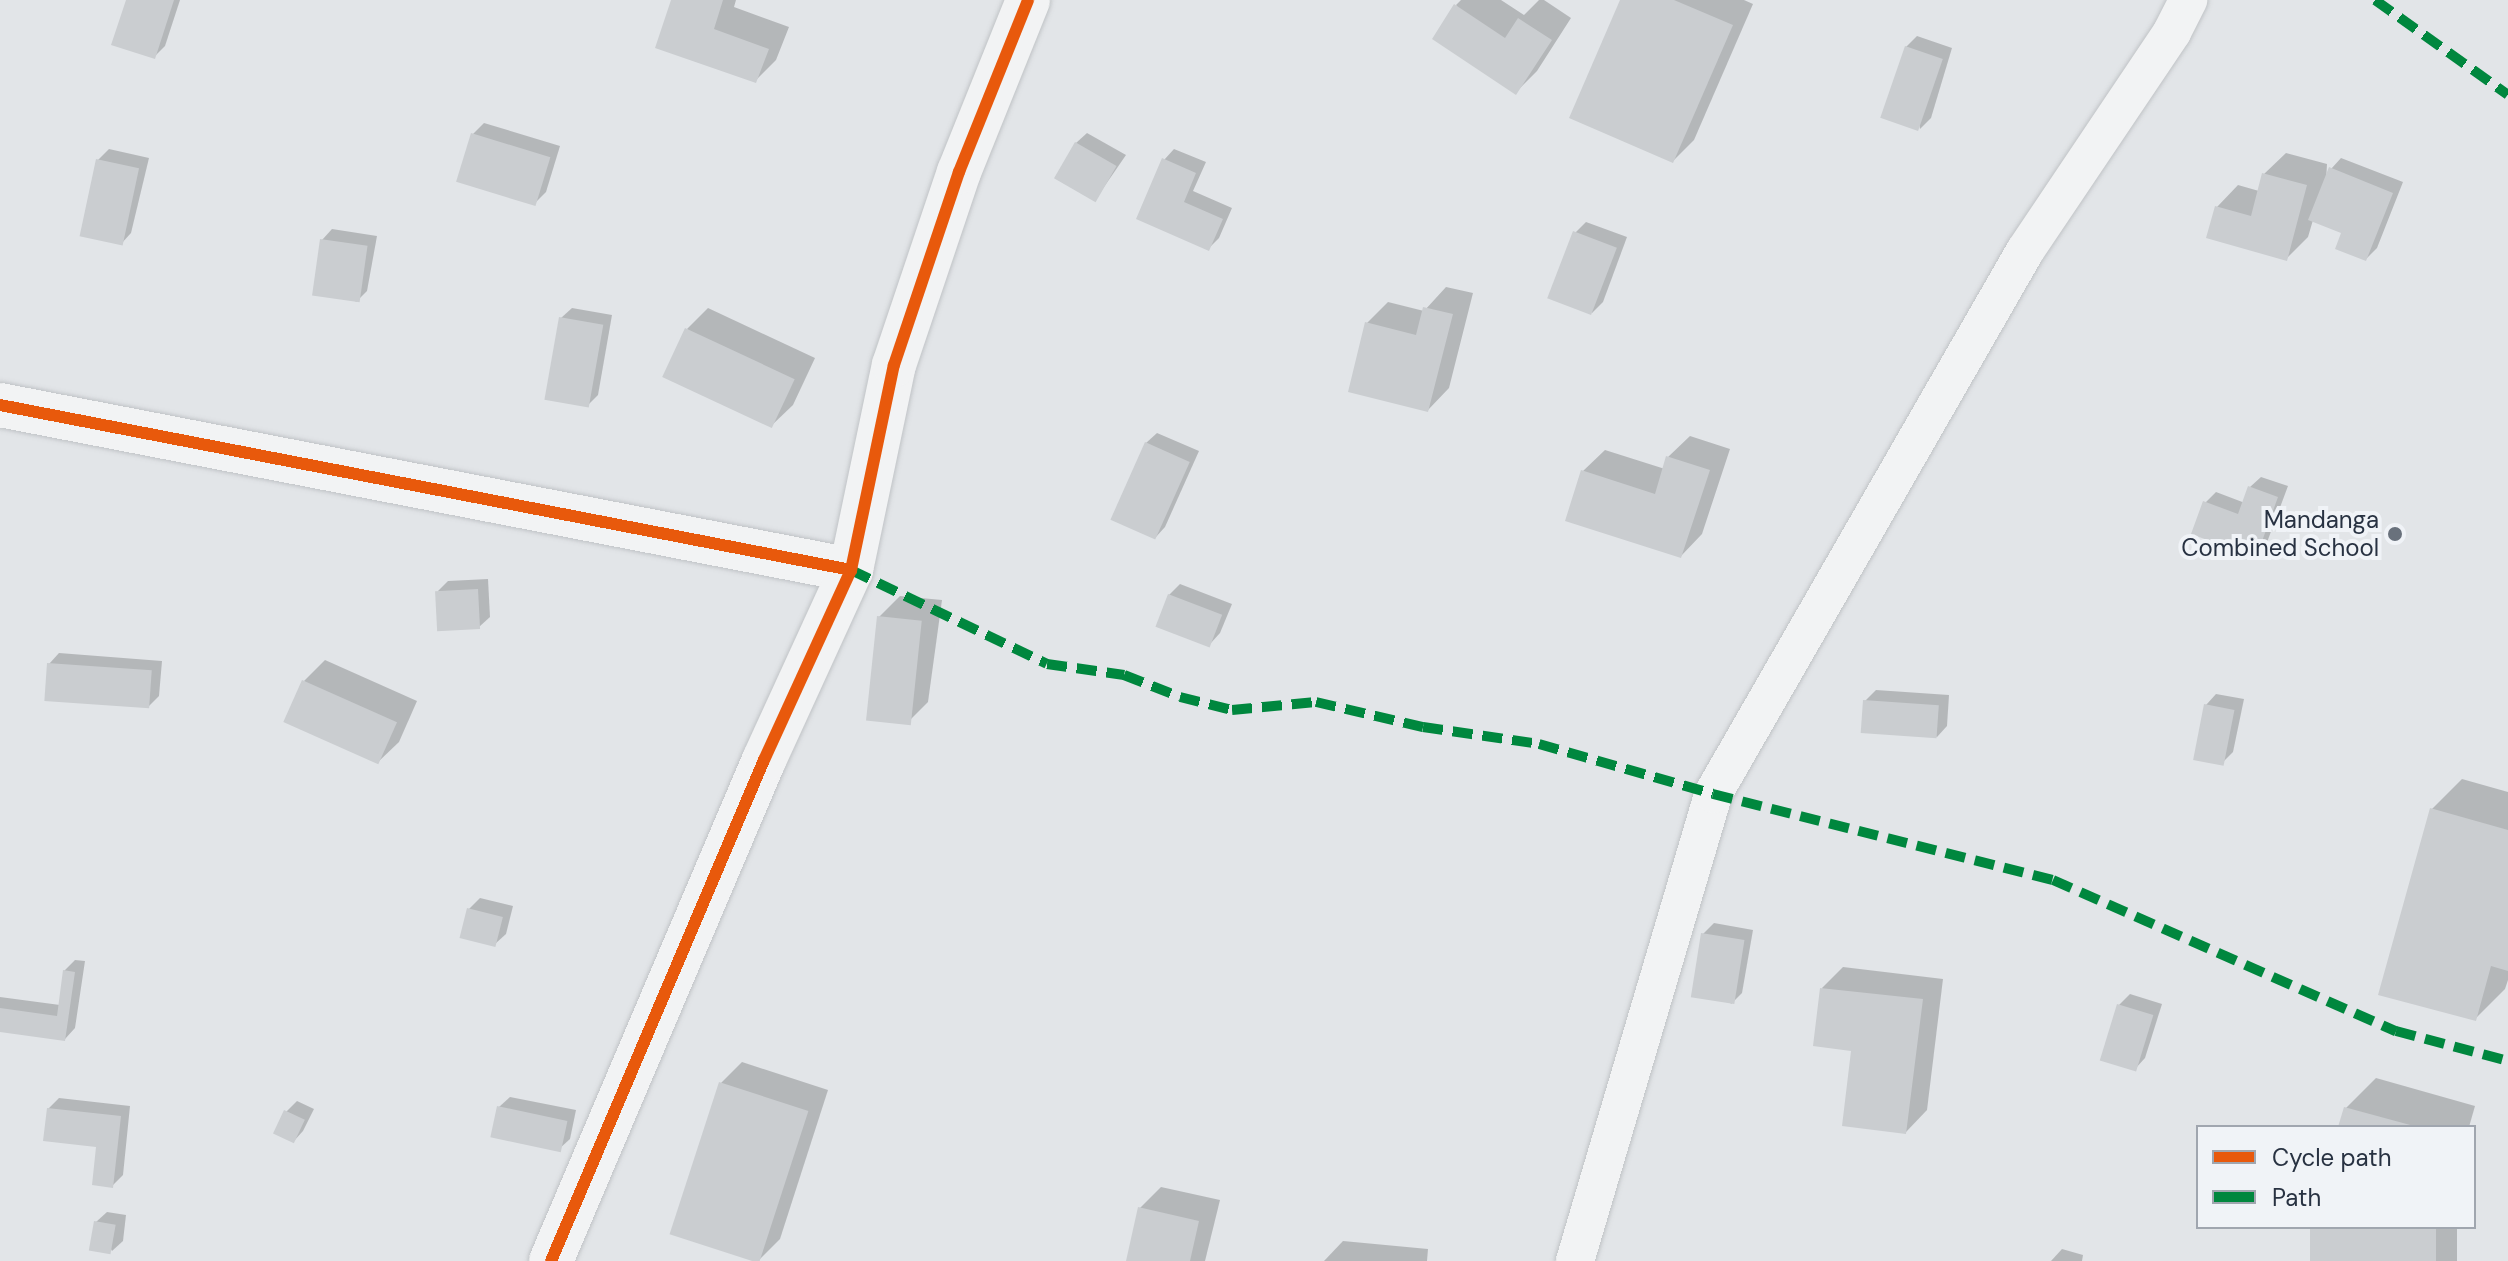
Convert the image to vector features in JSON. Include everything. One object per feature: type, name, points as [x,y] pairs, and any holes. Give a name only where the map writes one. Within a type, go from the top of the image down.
[{"type":"street","points":[[551,1261],[764,760],[851,570],[894,365],[959,172],[1028,0]]},
{"type":"street","points":[[0,405],[851,570]]},
{"type":"lane","points":[[1575,1261],[1713,794],[2025,251],[2172,32],[2188,0]]},
{"type":"building","points":[[126,0],[174,0],[155,59],[111,45]]},
{"type":"building","points":[[671,0],[723,0],[714,29],[769,49],[756,83],[655,48]]},
{"type":"building","points":[[1620,0],[1674,0],[1733,25],[1673,163],[1569,118]]},
{"type":"building","points":[[1454,4],[1505,38],[1518,18],[1552,40],[1516,95],[1432,39]]},
{"type":"building","points":[[1905,46],[1943,59],[1918,131],[1880,118]]},
{"type":"building","points":[[471,133],[550,157],[535,206],[456,182]]},
{"type":"building","points":[[1075,142],[1117,166],[1096,202],[1054,178]]},
{"type":"building","points":[[1162,158],[1196,173],[1184,202],[1223,219],[1209,251],[1136,219]]},
{"type":"building","points":[[96,159],[139,168],[123,245],[80,236]]},
{"type":"building","points":[[2329,167],[2393,193],[2366,261],[2335,249],[2341,233],[2308,220]]},
{"type":"building","points":[[2262,173],[2307,185],[2287,261],[2206,238],[2215,206],[2251,216]]},
{"type":"building","points":[[1573,231],[1617,248],[1591,315],[1547,298]]},
{"type":"building","points":[[320,239],[368,246],[360,302],[312,295]]},
{"type":"building","points":[[1423,307],[1453,314],[1428,412],[1348,392],[1365,322],[1416,335]]},
{"type":"building","points":[[559,317],[603,325],[589,408],[544,400]]},
{"type":"building","points":[[685,328],[795,379],[772,428],[662,377]]},
{"type":"building","points":[[1145,442],[1190,462],[1155,540],[1110,520]]},
{"type":"building","points":[[1666,456],[1710,470],[1681,558],[1565,521],[1581,470],[1655,494]]},
{"type":"building","points":[[2248,486],[2278,497],[2256,558],[2191,534],[2203,501],[2238,514]]},
{"type":"building","points":[[478,589],[480,629],[437,631],[435,591]]},
{"type":"building","points":[[1168,594],[1222,615],[1210,647],[1155,627]]},
{"type":"building","points":[[877,616],[922,621],[911,725],[866,720]]},
{"type":"building","points":[[47,663],[152,670],[149,708],[44,701]]},
{"type":"building","points":[[302,680],[397,722],[378,764],[283,722]]},
{"type":"building","points":[[1863,700],[1939,705],[1937,738],[1861,733]]},
{"type":"building","points":[[2204,704],[2234,710],[2224,766],[2193,760]]},
{"type":"building","points":[[2430,808],[2508,830],[2508,971],[2491,966],[2476,1021],[2378,995]]},
{"type":"building","points":[[467,908],[503,917],[495,947],[460,938]]},
{"type":"building","points":[[1701,933],[1744,940],[1734,1004],[1691,997]]},
{"type":"building","points":[[63,970],[75,972],[65,1041],[0,1032],[0,1008],[57,1016]]},
{"type":"building","points":[[1820,988],[1923,999],[1906,1134],[1842,1126],[1851,1051],[1813,1046]]},
{"type":"building","points":[[2117,1004],[2153,1015],[2136,1072],[2100,1060]]},
{"type":"building","points":[[719,1082],[808,1111],[760,1261],[670,1234]]},
{"type":"building","points":[[497,1106],[567,1121],[561,1152],[490,1137]]},
{"type":"building","points":[[2344,1107],[2410,1125],[2339,1125]]},
{"type":"building","points":[[47,1108],[121,1116],[113,1188],[92,1185],[96,1147],[43,1141]]},
{"type":"building","points":[[284,1110],[305,1120],[294,1143],[273,1134]]},
{"type":"building","points":[[1138,1207],[1199,1221],[1190,1261],[1126,1261]]},
{"type":"building","points":[[94,1221],[116,1225],[110,1254],[89,1251]]},
{"type":"building","points":[[2310,1229],[2436,1229],[2436,1261],[2310,1261]]},
{"type":"marked path","points":[[2375,0],[2508,95]]},
{"type":"marked path","points":[[851,570],[1047,664],[1124,675],[1180,697],[1232,710],[1316,702],[1423,727],[1539,744],[1713,794],[2053,880],[2396,1031],[2508,1061]]},
{"type":"cycle path","points":[[551,1261],[764,760],[851,570],[894,365],[959,172],[1028,0]]},
{"type":"cycle path","points":[[0,405],[851,570]]},
{"type":"place","name":"Mandanga Combined School","points":[[2395,534]]}]
